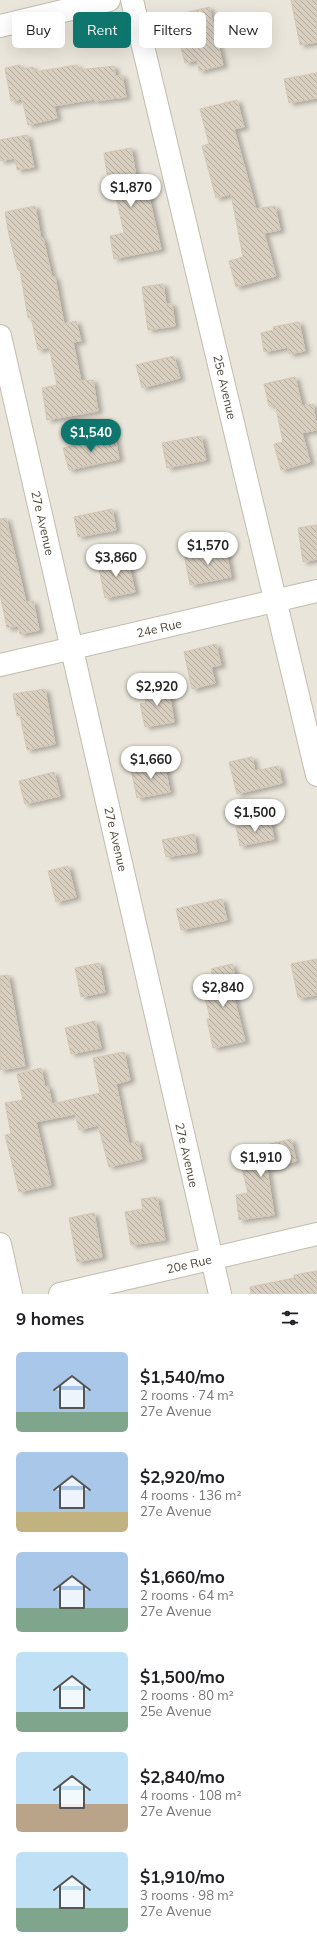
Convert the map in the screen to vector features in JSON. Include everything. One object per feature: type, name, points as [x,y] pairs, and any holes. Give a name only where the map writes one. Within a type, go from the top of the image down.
[{"type":"street","points":[[0,26],[110,0]]},
{"type":"street","name":"25e Avenue","points":[[132,0],[317,775]]},
{"type":"street","name":"27e Avenue","points":[[0,336],[73,648],[220,1294]]},
{"type":"street","name":"24e Rue","points":[[0,665],[317,591]]},
{"type":"street","name":"20e Rue","points":[[60,1294],[317,1234]]},
{"type":"street","points":[[0,1244],[12,1294]]},
{"type":"shaded area","points":[[0,0],[317,0],[317,1294],[0,1294]]},
{"type":"building","points":[[291,0],[317,0],[317,42],[300,45]]},
{"type":"building","points":[[209,7],[214,28],[214,48],[219,48],[223,65],[199,71],[197,60],[185,63],[181,48],[206,48],[206,12],[189,12]]},
{"type":"building","points":[[20,65],[21,69],[33,67],[34,72],[77,65],[78,70],[114,66],[115,76],[122,75],[126,97],[95,101],[95,99],[54,106],[57,118],[28,125],[22,99],[11,101],[5,68]]},
{"type":"building","points":[[317,73],[317,98],[289,103],[284,79]]},
{"type":"building","points":[[237,100],[244,127],[234,129],[256,209],[275,206],[280,230],[264,233],[276,276],[236,287],[229,261],[243,257],[231,194],[216,198],[202,146],[209,144],[200,109]]},
{"type":"building","points":[[27,135],[34,167],[17,170],[15,158],[0,161],[0,140]]},
{"type":"building","points":[[131,148],[137,182],[145,180],[161,249],[114,259],[110,236],[124,233],[111,174],[107,174],[104,153]]},
{"type":"building","points":[[35,206],[41,239],[43,238],[52,277],[55,277],[64,324],[76,321],[81,341],[73,342],[81,381],[93,380],[98,411],[47,420],[42,388],[57,385],[49,347],[38,350],[31,317],[28,318],[20,270],[18,270],[5,212]]},
{"type":"building","points":[[163,284],[166,304],[172,304],[175,326],[148,330],[142,287]]},
{"type":"building","points":[[299,322],[305,351],[289,354],[288,347],[264,352],[261,333],[274,330],[273,327]]},
{"type":"building","points":[[174,356],[180,378],[142,388],[136,365]]},
{"type":"building","points":[[295,377],[302,406],[313,404],[317,430],[302,433],[310,462],[281,470],[274,444],[283,442],[275,404],[269,406],[264,384]]},
{"type":"building","points":[[201,436],[206,460],[167,468],[162,443]]},
{"type":"building","points":[[115,437],[119,459],[69,470],[63,448]]},
{"type":"building","points":[[112,509],[116,530],[78,537],[74,517]]},
{"type":"building","points":[[6,518],[26,602],[33,601],[39,630],[20,634],[18,626],[7,628],[0,594],[0,519]]},
{"type":"building","points":[[317,525],[317,559],[303,562],[298,528]]},
{"type":"building","points":[[225,546],[231,577],[190,585],[184,554]]},
{"type":"building","points":[[127,558],[135,592],[105,598],[98,564]]},
{"type":"building","points":[[216,644],[221,665],[211,667],[215,683],[192,689],[184,652]]},
{"type":"building","points":[[168,686],[174,722],[145,727],[140,704],[146,703],[144,690]]},
{"type":"building","points":[[45,689],[55,744],[27,750],[20,715],[17,716],[13,694]]},
{"type":"building","points":[[252,757],[255,771],[278,766],[282,783],[237,794],[229,762]]},
{"type":"building","points":[[164,762],[170,792],[137,798],[131,769]]},
{"type":"building","points":[[54,772],[60,796],[25,804],[19,781]]},
{"type":"building","points":[[270,821],[274,839],[240,846],[236,827]]},
{"type":"building","points":[[194,834],[197,852],[166,857],[162,840]]},
{"type":"building","points":[[68,866],[76,897],[56,902],[48,871]]},
{"type":"building","points":[[222,899],[227,920],[181,930],[176,909]]},
{"type":"building","points":[[317,959],[317,995],[298,998],[291,964]]},
{"type":"building","points":[[99,963],[105,992],[81,997],[75,968]]},
{"type":"building","points":[[232,964],[236,981],[230,982],[245,1041],[213,1048],[207,1019],[210,1018],[202,984],[214,981],[211,969]]},
{"type":"building","points":[[8,975],[25,1066],[0,1070],[0,976]]},
{"type":"building","points":[[95,1021],[101,1048],[71,1054],[65,1028]]},
{"type":"building","points":[[124,1052],[130,1080],[116,1084],[129,1144],[138,1141],[142,1159],[109,1167],[98,1125],[79,1130],[75,1114],[36,1122],[51,1185],[19,1192],[5,1135],[11,1134],[5,1103],[23,1100],[17,1074],[41,1068],[45,1087],[48,1086],[52,1104],[100,1093],[93,1058]]},
{"type":"building","points":[[291,1139],[296,1161],[267,1169],[274,1215],[239,1220],[236,1195],[248,1193],[238,1152]]},
{"type":"building","points":[[157,1197],[165,1240],[131,1245],[125,1212],[143,1209],[141,1199]]},
{"type":"building","points":[[94,1213],[102,1257],[77,1262],[69,1218]]},
{"type":"building","points":[[317,1271],[317,1294],[251,1294],[250,1287],[294,1278],[294,1275]]}]
